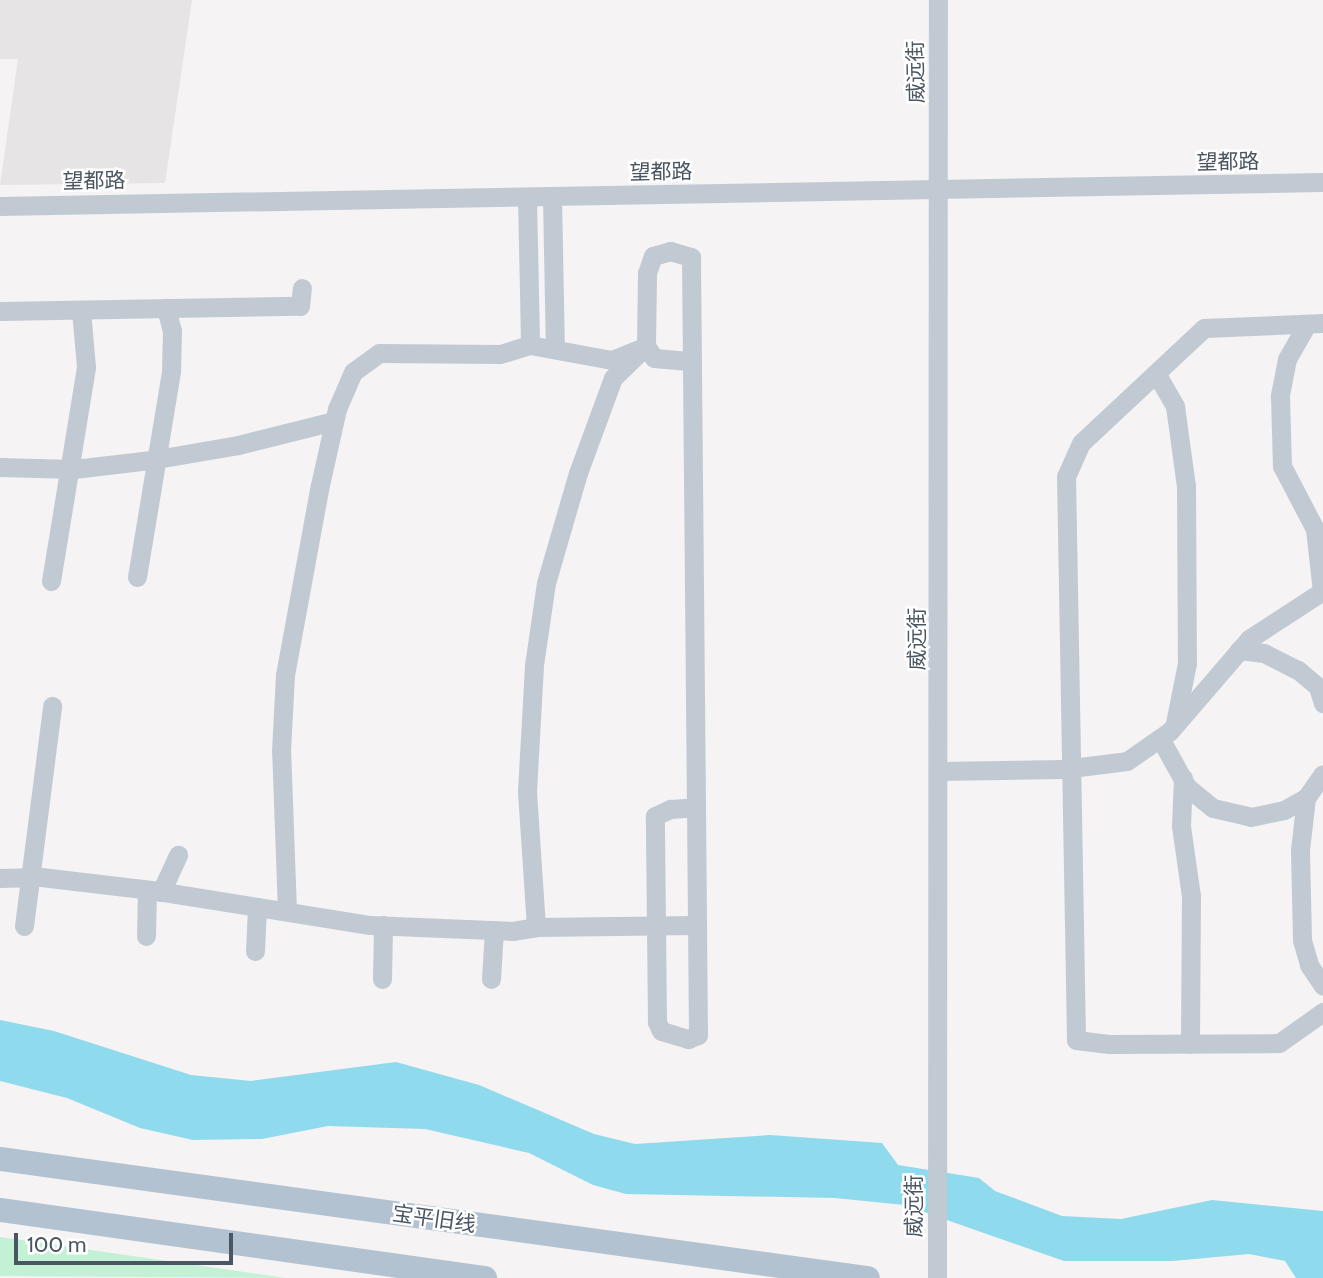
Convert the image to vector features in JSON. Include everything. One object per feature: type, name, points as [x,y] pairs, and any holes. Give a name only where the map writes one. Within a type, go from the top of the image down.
[{"type":"main road","name":"宝平旧线","points":[[0,1159],[868,1278]]},
{"type":"main road","points":[[0,1210],[410,1273],[485,1278]]},
{"type":"street","name":"威远街","points":[[937,1278],[939,0]]},
{"type":"street","name":"望都路","points":[[0,206],[1323,182]]},
{"type":"street","points":[[527,197],[530,345]]},
{"type":"street","points":[[552,197],[555,348]]},
{"type":"street","points":[[692,360],[654,358],[646,346],[647,273],[653,256],[679,252],[691,257],[692,360],[696,807],[698,1035],[688,1039],[661,1031],[656,1022],[655,816],[670,809],[696,807]]},
{"type":"street","points":[[0,311],[300,306],[303,288]]},
{"type":"street","points":[[137,577],[154,459],[172,371],[172,331],[166,308]]},
{"type":"street","points":[[51,581],[86,367],[81,310]]},
{"type":"street","points":[[939,771],[1071,768],[1127,761],[1168,731],[1239,650],[1322,591],[1319,524],[1282,466],[1282,384],[1287,359],[1315,324]]},
{"type":"street","points":[[1315,324],[1204,328],[1081,443],[1066,476],[1076,1040],[1190,1044],[1279,1043],[1323,1012]]},
{"type":"street","points":[[287,911],[281,751],[285,675],[302,568],[334,421],[353,372],[379,353],[500,354],[530,345],[612,360],[646,346]]},
{"type":"street","points":[[536,926],[527,791],[534,665],[546,583],[578,474],[614,378],[646,346]]},
{"type":"street","points":[[1156,373],[1175,407],[1186,486],[1186,663],[1168,731],[1183,778],[1181,826],[1191,908],[1190,1044]]},
{"type":"street","points":[[0,467],[68,469],[154,459],[238,445],[334,421]]},
{"type":"street","points":[[1239,650],[1264,653],[1298,670],[1318,687],[1323,703]]},
{"type":"street","points":[[24,926],[28,877],[52,706]]},
{"type":"street","points":[[1183,778],[1213,808],[1251,817],[1284,810],[1306,798],[1323,774]]},
{"type":"street","points":[[1306,798],[1300,850],[1302,940],[1309,965],[1323,986]]},
{"type":"street","points":[[146,936],[154,891],[178,855]]},
{"type":"street","points":[[0,878],[28,877],[154,891],[383,925],[494,930],[536,926],[697,925]]},
{"type":"street","points":[[255,951],[257,907]]},
{"type":"street","points":[[382,979],[383,925]]},
{"type":"street","points":[[491,979],[494,930]]},
{"type":"shaded area","points":[[0,0],[192,0],[165,183],[0,185],[18,59],[0,59]]},
{"type":"green space","points":[[0,1237],[286,1278],[0,1276]]},
{"type":"water","points":[[0,1020],[54,1031],[191,1075],[251,1081],[396,1062],[479,1085],[594,1134],[635,1144],[770,1135],[882,1143],[898,1165],[979,1178],[995,1191],[1062,1216],[1121,1219],[1212,1200],[1323,1211],[1323,1278],[1296,1278],[1285,1261],[1249,1254],[1173,1261],[1064,1261],[904,1205],[835,1198],[626,1194],[593,1185],[529,1153],[425,1129],[328,1126],[262,1139],[193,1140],[140,1128],[67,1098],[0,1081]]}]
